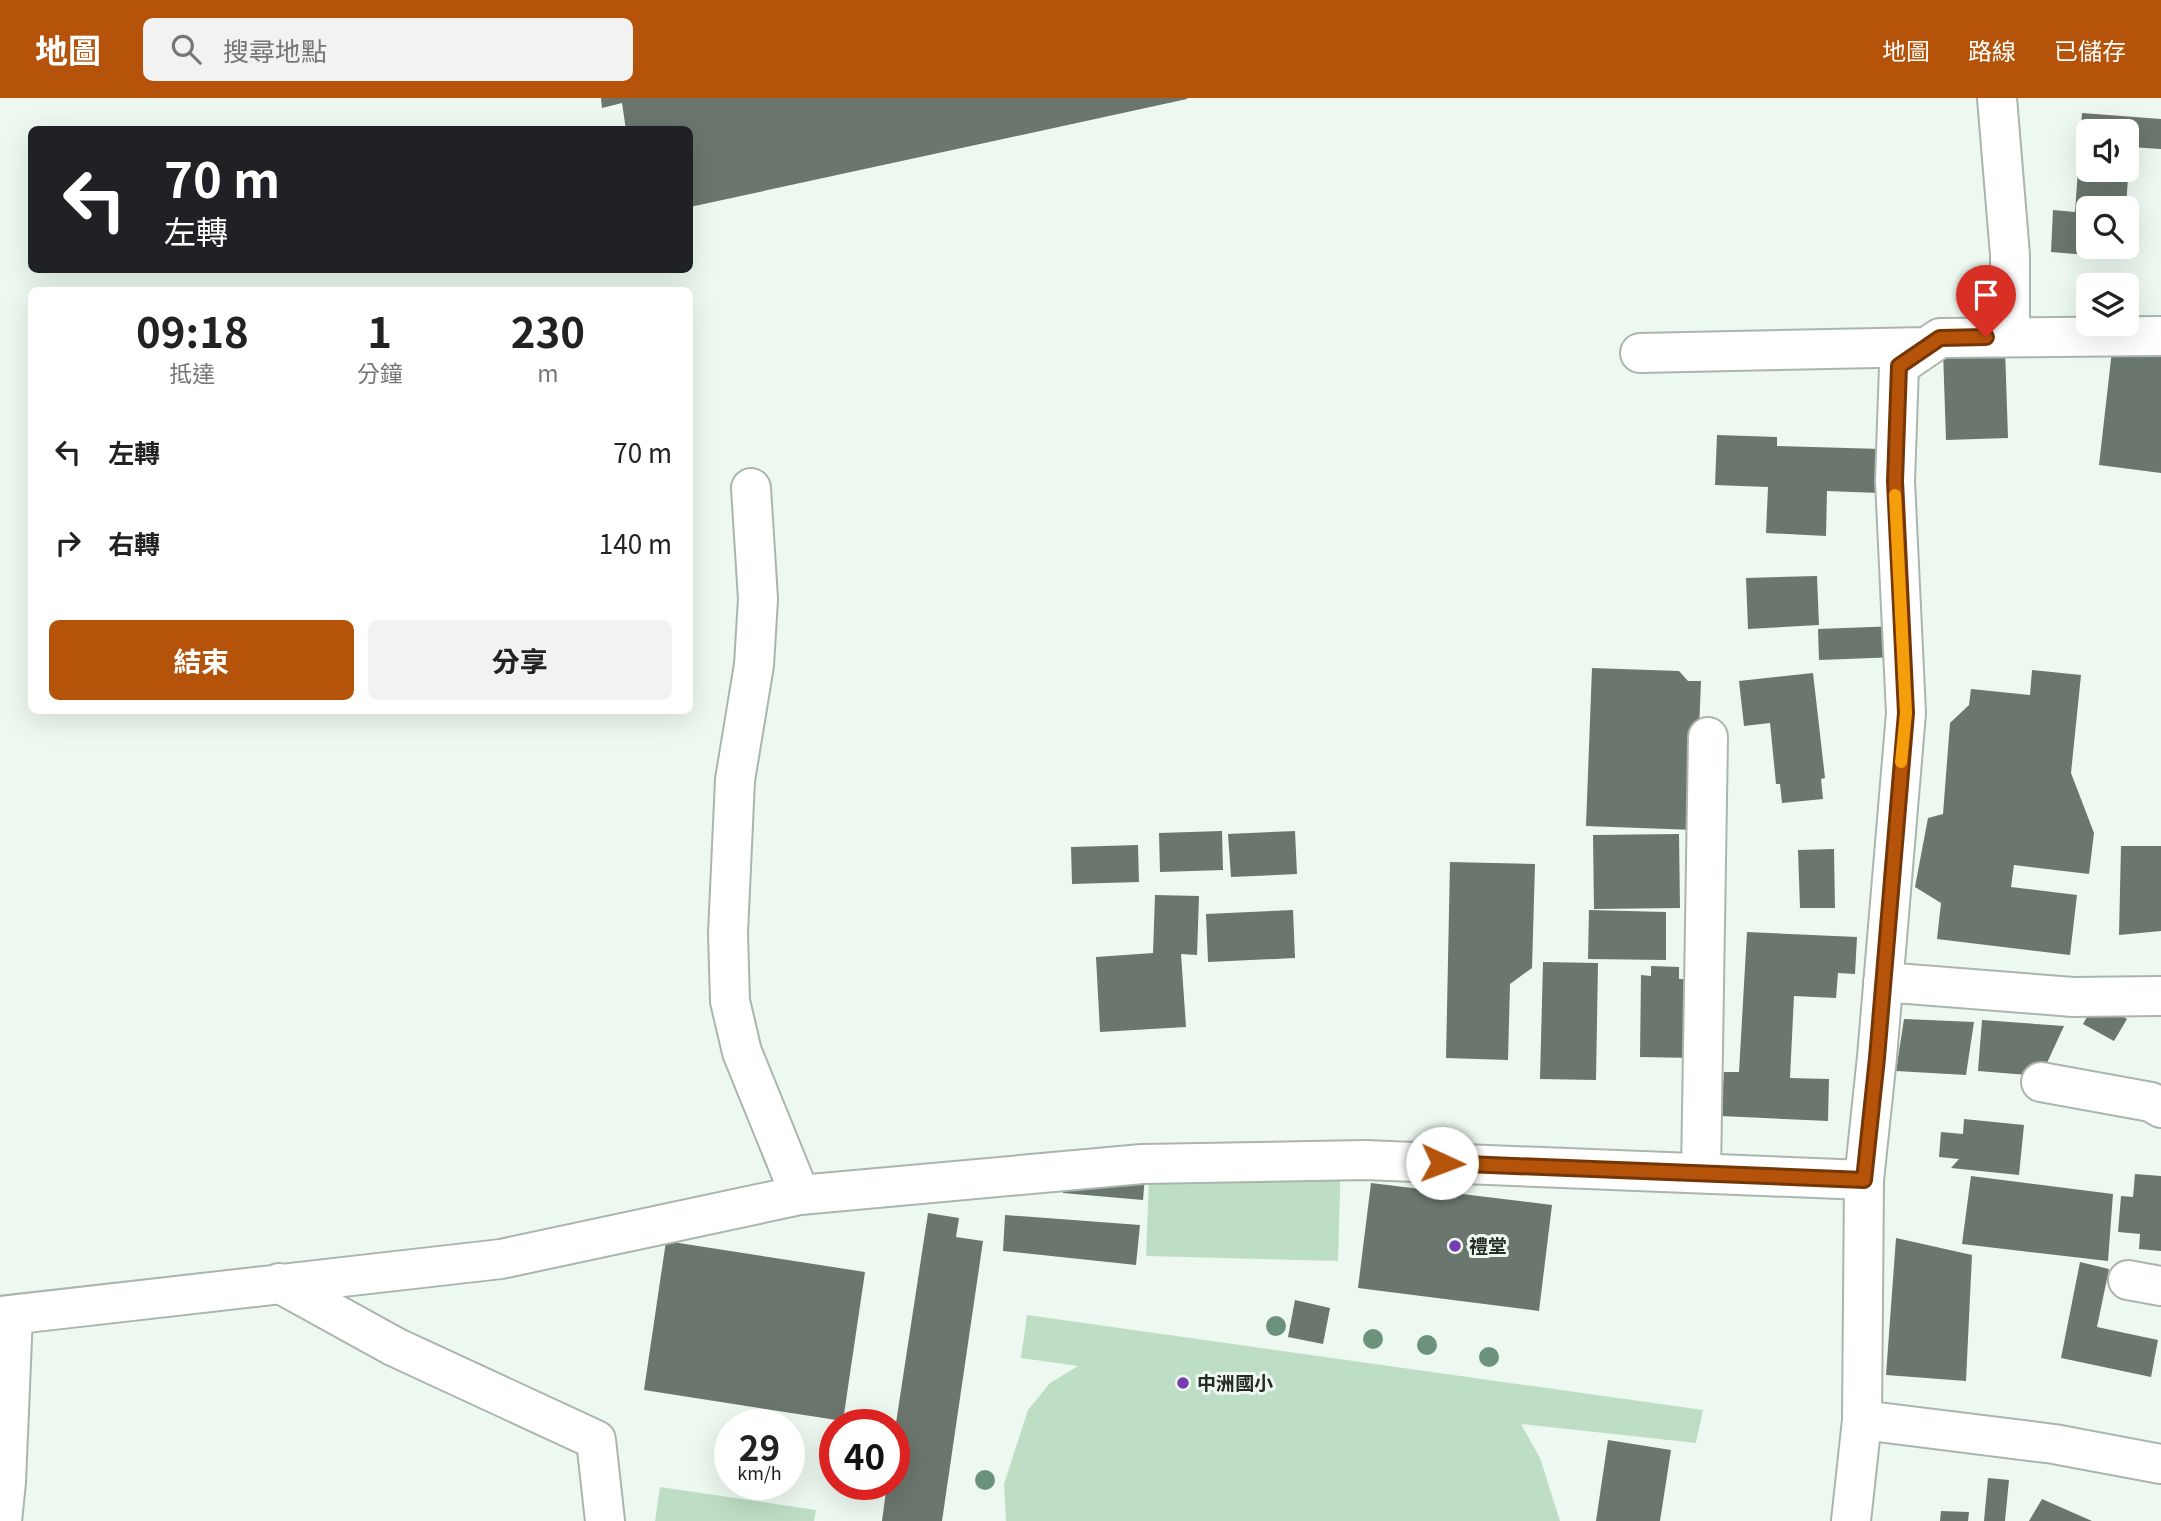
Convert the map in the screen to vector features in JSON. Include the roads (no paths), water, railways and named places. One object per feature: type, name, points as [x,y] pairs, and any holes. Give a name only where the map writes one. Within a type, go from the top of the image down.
[{"type":"street","points":[[1997,98],[2010,255],[2010,337]]},
{"type":"street","points":[[1851,1521],[1862,1420],[1864,1180],[1906,713],[1895,481],[1899,366],[1940,338],[2161,336]]},
{"type":"street","points":[[1640,353],[1927,346]]},
{"type":"street","points":[[751,488],[758,599],[754,665],[735,780],[728,933],[730,1001],[742,1052],[800,1195]]},
{"type":"street","points":[[1701,1172],[1708,737]]},
{"type":"street","points":[[1883,982],[2073,997],[2161,996]]},
{"type":"street","points":[[2041,1082],[2151,1102],[2161,1108]]},
{"type":"street","points":[[2,1521],[6,1482],[7,1315],[500,1259],[800,1195],[1142,1164],[1365,1160],[1864,1180]]},
{"type":"street","points":[[279,1283],[395,1347],[596,1440],[605,1521]]},
{"type":"street","points":[[1862,1420],[2054,1444],[2161,1464]]},
{"type":"place","name":"禮堂","points":[[1455,1246]]},
{"type":"place","name":"中洲國小","points":[[1183,1383]]}]
